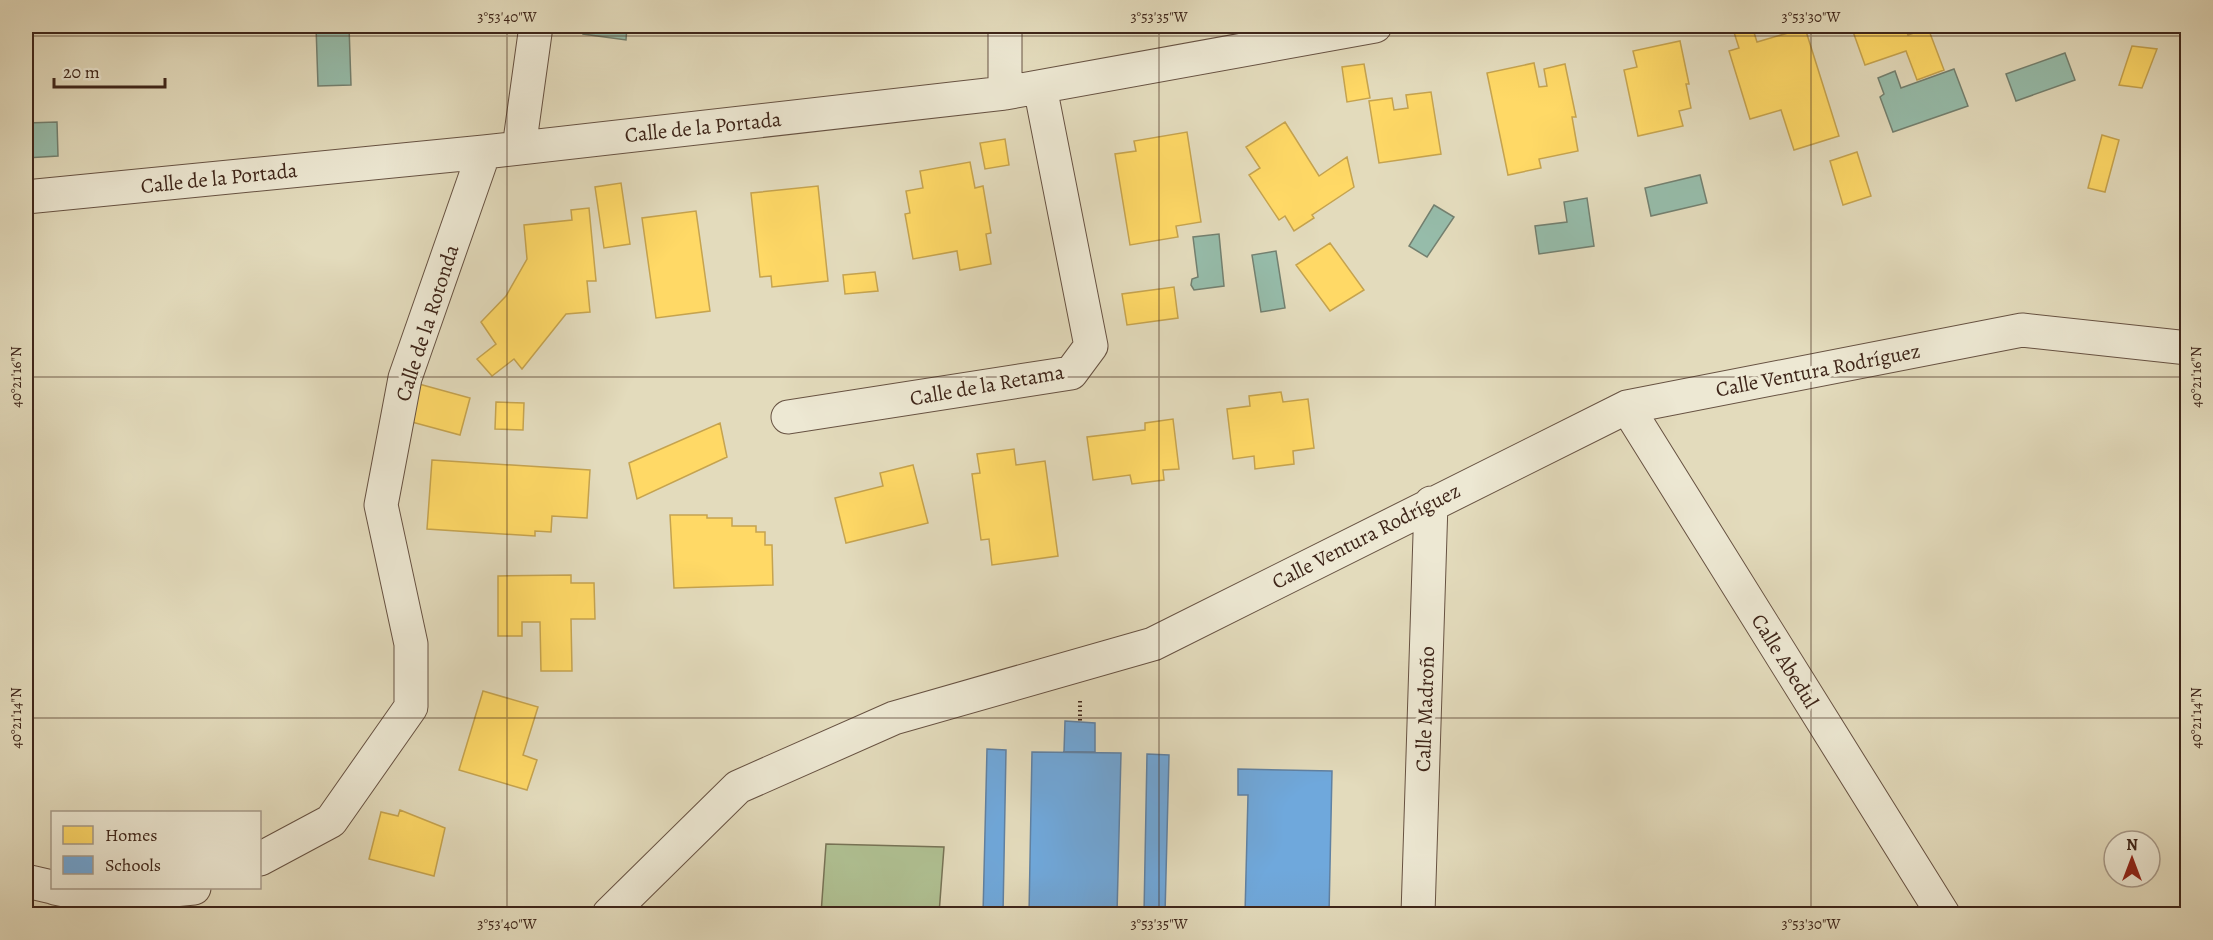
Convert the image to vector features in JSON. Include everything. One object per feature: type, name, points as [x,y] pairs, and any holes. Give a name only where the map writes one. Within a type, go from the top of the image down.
[{"type":"street","points":[[519,147],[536,26]]},
{"type":"street","points":[[1005,26],[1005,93]]},
{"type":"street","name":"Calle de la Portada","points":[[26,196],[484,152],[1005,93],[1375,26]]},
{"type":"street","name":"Calle de la Retama","points":[[788,417],[1071,373],[1091,346],[1040,87]]},
{"type":"street","name":"Calle de la Rotonda","points":[[261,858],[331,821],[411,707],[411,644],[381,505],[405,378],[484,152]]},
{"type":"street","name":"Calle Ventura Rodríguez","points":[[609,915],[738,787],[894,718],[1153,644],[1627,407],[2022,330],[2187,348]]},
{"type":"street","name":"Calle Abedul","points":[[1627,407],[1940,913]]},
{"type":"street","name":"Calle Madroño","points":[[1418,915],[1431,503]]},
{"type":"street","points":[[26,881],[51,886]]},
{"type":"street","points":[[63,889],[99,897],[183,889]]},
{"type":"path","points":[[1080,698],[1080,722]]},
{"type":"shaded area","points":[[316,26],[349,26],[351,85],[318,86]]},
{"type":"shaded area","points":[[584,26],[627,26],[626,40],[583,34]]},
{"type":"shaded area","points":[[2065,53],[2075,80],[2016,101],[2006,74]]},
{"type":"shaded area","points":[[1954,69],[1968,106],[1893,132],[1880,97],[1884,94],[1878,78],[1895,71],[1901,88]]},
{"type":"shaded area","points":[[57,122],[58,156],[26,158],[26,123]]},
{"type":"shaded area","points":[[1700,175],[1707,203],[1651,216],[1645,188]]},
{"type":"shaded area","points":[[1587,198],[1594,246],[1539,254],[1535,226],[1567,222],[1564,202]]},
{"type":"shaded area","points":[[1434,205],[1454,217],[1427,257],[1409,246]]},
{"type":"shaded area","points":[[1219,234],[1224,286],[1194,290],[1191,285],[1192,279],[1198,277],[1193,237]]},
{"type":"shaded area","points":[[1276,251],[1285,308],[1261,312],[1252,255]]},
{"type":"shaded area","points":[[826,844],[944,847],[939,914],[821,914]]},
{"type":"building: Homes","points":[[1732,26],[1752,26],[1757,42],[1805,28],[1839,136],[1794,150],[1781,110],[1750,119],[1729,51],[1739,48]]},
{"type":"building: Homes","points":[[1851,26],[1904,26],[1908,35],[1928,28],[1944,70],[1917,80],[1906,51],[1865,65]]},
{"type":"building: Homes","points":[[1680,41],[1689,84],[1686,84],[1691,108],[1679,111],[1683,126],[1638,136],[1624,70],[1637,67],[1633,51]]},
{"type":"building: Homes","points":[[2132,46],[2157,49],[2142,88],[2119,85]]},
{"type":"building: Homes","points":[[1534,63],[1539,87],[1547,86],[1544,69],[1565,64],[1576,117],[1572,117],[1578,151],[1539,159],[1541,168],[1508,175],[1487,73]]},
{"type":"building: Homes","points":[[1364,64],[1370,98],[1347,102],[1342,67]]},
{"type":"building: Homes","points":[[1431,92],[1441,154],[1379,163],[1369,101],[1392,98],[1394,110],[1408,108],[1406,95]]},
{"type":"building: Homes","points":[[1285,122],[1319,176],[1347,157],[1354,187],[1312,215],[1314,218],[1294,231],[1285,216],[1279,220],[1249,175],[1260,168],[1246,147]]},
{"type":"building: Homes","points":[[1187,132],[1201,222],[1176,226],[1178,237],[1130,245],[1115,154],[1136,151],[1134,141]]},
{"type":"building: Homes","points":[[2102,135],[2119,140],[2105,192],[2088,188]]},
{"type":"building: Homes","points":[[1005,139],[1009,165],[985,169],[980,143]]},
{"type":"building: Homes","points":[[1857,152],[1871,196],[1843,205],[1830,161]]},
{"type":"building: Homes","points":[[970,162],[975,188],[983,186],[991,233],[986,234],[991,264],[960,270],[957,251],[913,259],[905,214],[910,213],[906,191],[923,188],[920,171]]},
{"type":"building: Homes","points":[[621,183],[630,244],[604,248],[595,187]]},
{"type":"building: Homes","points":[[818,186],[828,281],[772,287],[771,276],[760,277],[751,193]]},
{"type":"building: Homes","points":[[589,208],[596,281],[587,281],[590,312],[566,314],[522,369],[514,359],[492,376],[477,359],[496,344],[481,322],[506,296],[527,259],[524,225],[572,220],[571,210]]},
{"type":"building: Homes","points":[[696,211],[710,311],[656,318],[642,218]]},
{"type":"building: Homes","points":[[1330,243],[1364,290],[1330,311],[1296,265]]},
{"type":"building: Homes","points":[[875,272],[878,291],[845,294],[843,275]]},
{"type":"building: Homes","points":[[1174,287],[1178,318],[1127,325],[1122,294]]},
{"type":"building: Homes","points":[[419,384],[470,398],[460,435],[408,421]]},
{"type":"building: Homes","points":[[1281,392],[1283,402],[1308,399],[1314,448],[1293,451],[1294,464],[1255,469],[1254,456],[1233,459],[1227,409],[1250,406],[1249,396]]},
{"type":"building: Homes","points":[[496,402],[524,403],[523,430],[495,429]]},
{"type":"building: Homes","points":[[1173,419],[1179,469],[1163,470],[1164,480],[1132,484],[1130,475],[1093,480],[1087,437],[1145,430],[1145,423]]},
{"type":"building: Homes","points":[[720,423],[727,457],[637,499],[629,463]]},
{"type":"building: Homes","points":[[1014,449],[1016,465],[1045,461],[1058,556],[992,565],[989,539],[981,540],[972,474],[980,473],[977,454]]},
{"type":"building: Homes","points":[[432,460],[590,470],[587,518],[552,516],[551,532],[535,531],[535,536],[427,529]]},
{"type":"building: Homes","points":[[913,465],[928,523],[846,543],[835,498],[883,486],[880,473]]},
{"type":"building: Homes","points":[[670,515],[732,518],[732,526],[756,526],[756,532],[765,532],[765,545],[772,545],[773,585],[674,588]]},
{"type":"building: Homes","points":[[571,575],[571,583],[594,583],[595,619],[571,619],[572,671],[541,671],[540,622],[522,622],[522,636],[498,636],[498,576]]},
{"type":"building: Homes","points":[[483,691],[538,707],[523,755],[537,760],[527,790],[459,770]]},
{"type":"building: Homes","points":[[400,810],[445,828],[434,876],[369,859],[381,812],[398,816]]},
{"type":"building: Schools","points":[[1065,721],[1095,723],[1095,752],[1064,752]]},
{"type":"building: Schools","points":[[987,749],[1006,750],[1003,914],[983,914]]},
{"type":"building: Schools","points":[[1032,752],[1121,753],[1117,914],[1029,914]]},
{"type":"building: Schools","points":[[1147,754],[1169,755],[1165,914],[1144,914]]},
{"type":"building: Schools","points":[[1238,769],[1332,771],[1329,914],[1245,914],[1248,795],[1238,795]]}]
